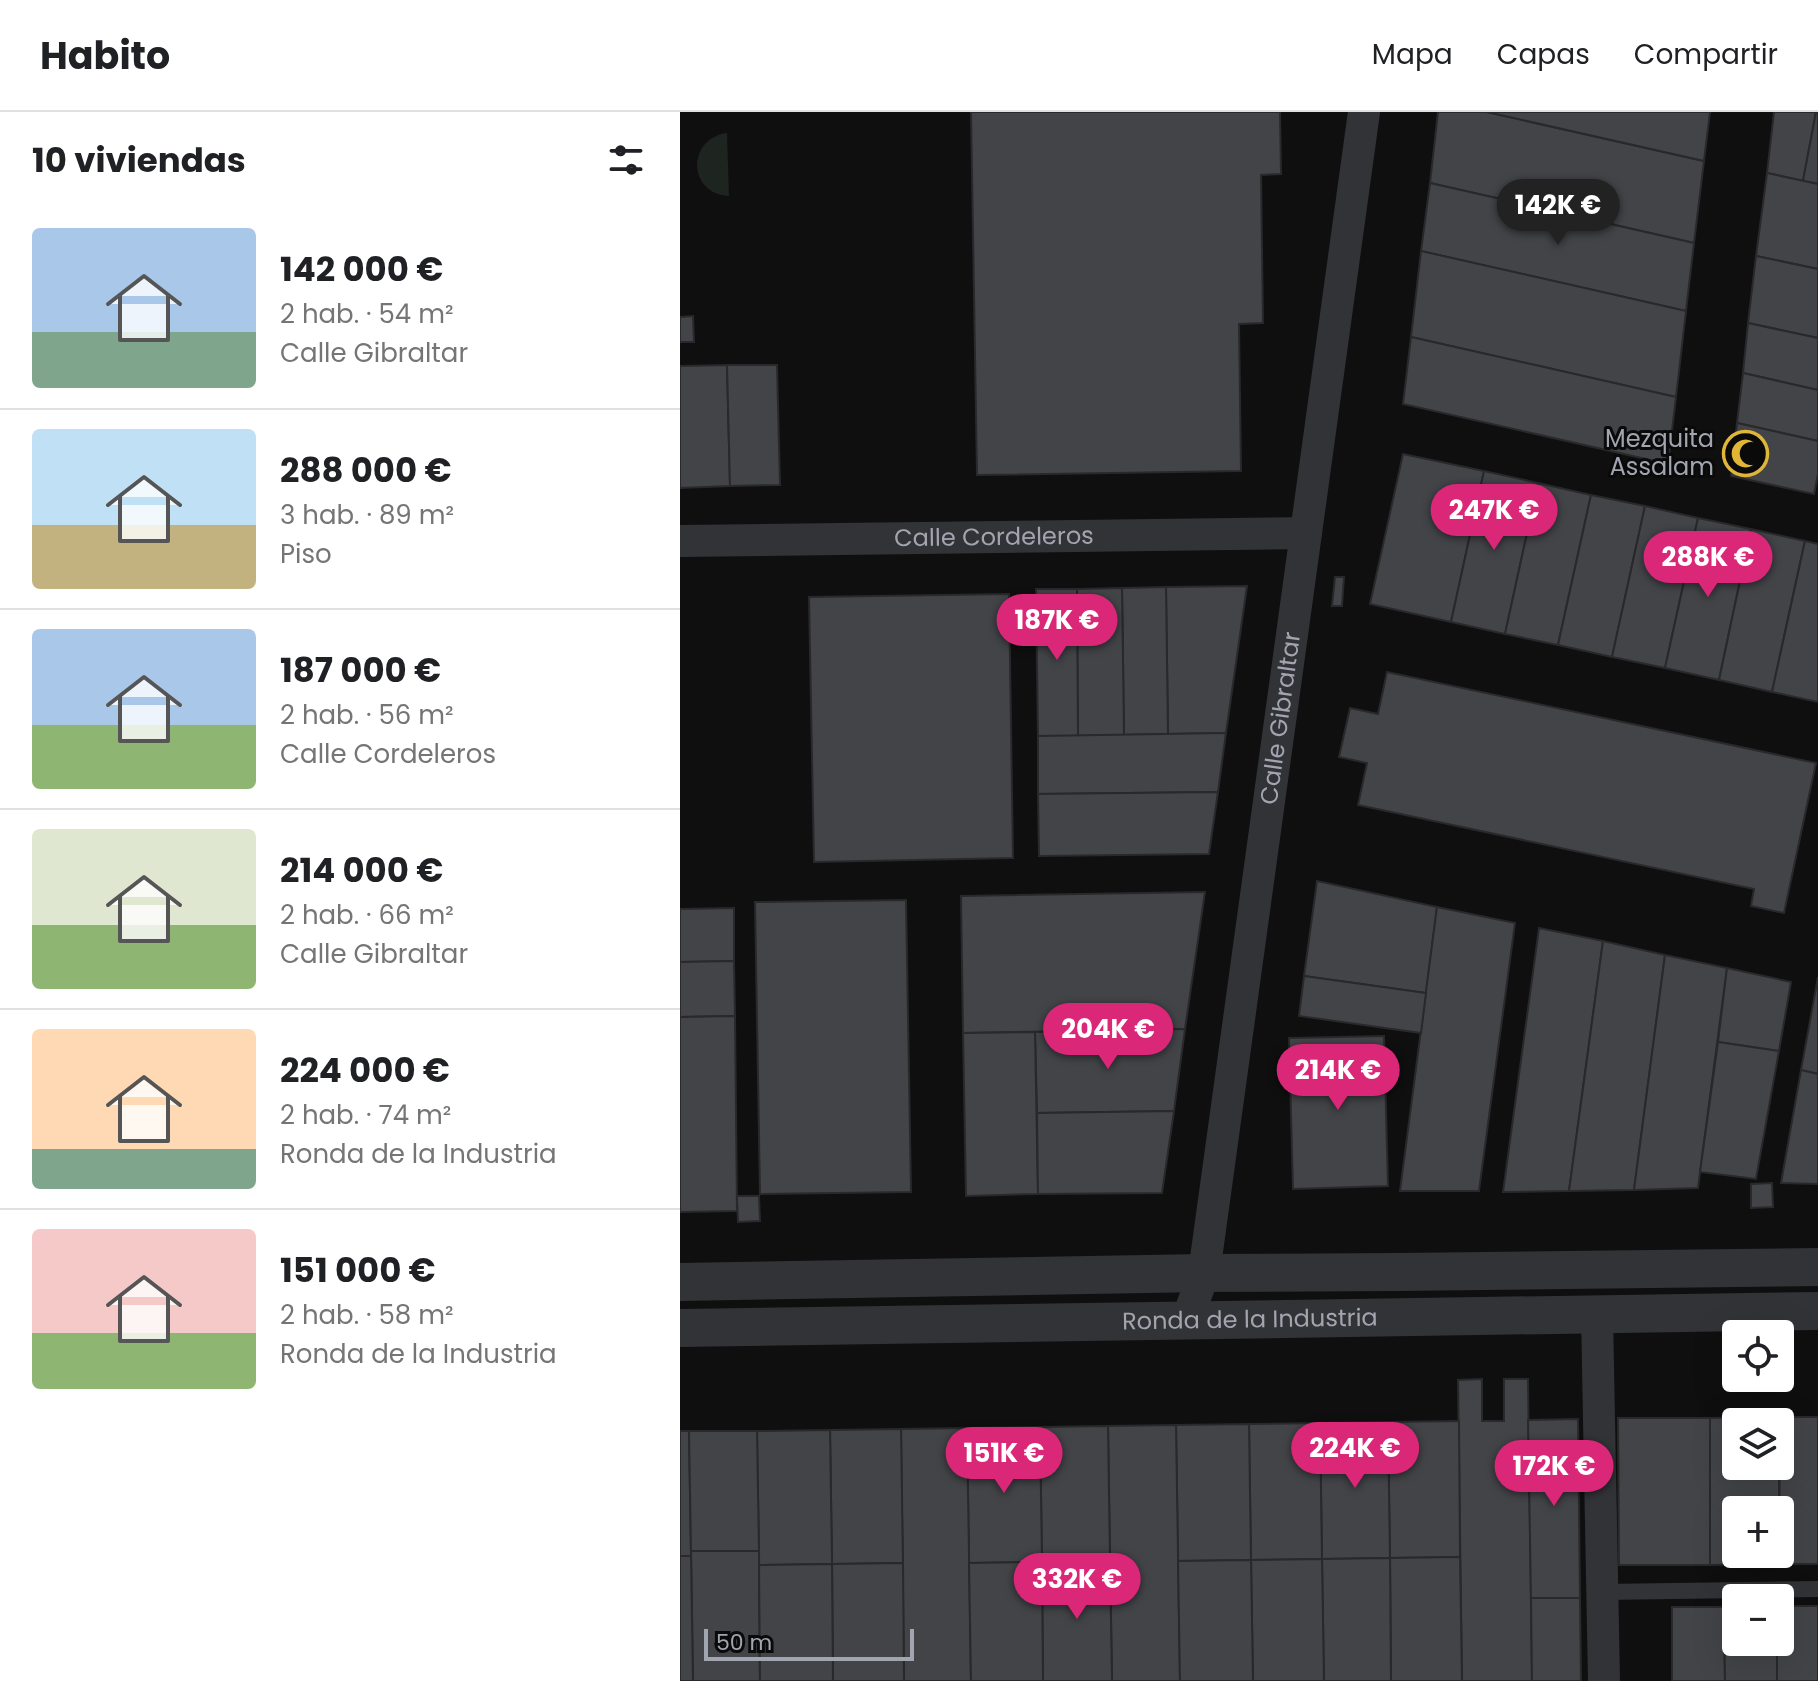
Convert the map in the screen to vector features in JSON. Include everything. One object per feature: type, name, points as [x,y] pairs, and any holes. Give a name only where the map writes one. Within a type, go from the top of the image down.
[{"type":"street","name":"Calle Gibraltar","points":[[1187,1320],[1204,1273],[1364,112]]},
{"type":"street","name":"Calle Cordeleros","points":[[680,541],[1306,533]]},
{"type":"street","name":"Ronda de la Industria","points":[[680,1282],[1818,1267]]},
{"type":"street","name":"Ronda de la Industria","points":[[680,1328],[1818,1311]]},
{"type":"street","points":[[1597,1314],[1604,1681]]},
{"type":"lane","points":[[1603,1592],[1818,1589]]},
{"type":"shaded area","points":[[727,133],[729,196],[715,193],[706,186],[699,177],[697,166],[704,146],[713,138]]},
{"type":"building","points":[[971,112],[1280,112],[1281,174],[1261,175],[1263,323],[1239,324],[1241,471],[977,475]]},
{"type":"building","points":[[1438,112],[1487,112],[1704,161],[1694,243],[1430,183]]},
{"type":"building","points":[[1487,112],[1710,112],[1704,161]]},
{"type":"building","points":[[1774,112],[1816,112],[1803,181],[1767,173]]},
{"type":"building","points":[[1818,112],[1818,184],[1803,181]]},
{"type":"building","points":[[1767,173],[1818,184],[1818,269],[1756,256]]},
{"type":"building","points":[[1430,183],[1694,243],[1686,311],[1421,251]]},
{"type":"building","points":[[1421,251],[1686,311],[1676,397],[1411,337]]},
{"type":"building","points":[[1756,256],[1818,269],[1818,338],[1748,323]]},
{"type":"building","points":[[693,316],[694,342],[680,342],[680,317]]},
{"type":"building","points":[[1748,323],[1818,338],[1818,390],[1743,373]]},
{"type":"building","points":[[1411,337],[1676,397],[1668,464],[1403,404]]},
{"type":"building","points":[[727,365],[730,486],[680,488],[680,366]]},
{"type":"building","points":[[727,365],[777,365],[780,485],[730,486]]},
{"type":"building","points":[[1743,373],[1818,390],[1818,441],[1737,423]]},
{"type":"building","points":[[1737,423],[1818,441],[1818,474],[1814,494],[1731,476]]},
{"type":"building","points":[[1403,454],[1484,471],[1451,622],[1370,604]]},
{"type":"building","points":[[1484,471],[1538,483],[1505,634],[1451,622]]},
{"type":"building","points":[[1538,483],[1591,495],[1558,645],[1505,634]]},
{"type":"building","points":[[1591,495],[1645,506],[1612,657],[1558,645]]},
{"type":"building","points":[[1645,506],[1698,518],[1665,668],[1612,657]]},
{"type":"building","points":[[1698,518],[1751,529],[1719,680],[1665,668]]},
{"type":"building","points":[[1751,529],[1805,541],[1772,692],[1719,680]]},
{"type":"building","points":[[1805,541],[1818,544],[1818,702],[1772,692]]},
{"type":"building","points":[[1335,577],[1344,577],[1342,606],[1332,606]]},
{"type":"building","points":[[1247,586],[1226,733],[1168,734],[1166,587]]},
{"type":"building","points":[[1166,587],[1168,734],[1124,735],[1122,588]]},
{"type":"building","points":[[1122,588],[1124,735],[1078,736],[1077,589]]},
{"type":"building","points":[[1036,589],[1077,589],[1078,736],[1038,736]]},
{"type":"building","points":[[1009,594],[1013,858],[814,862],[809,597]]},
{"type":"building","points":[[1387,672],[1816,763],[1784,913],[1751,906],[1754,889],[1358,805],[1367,763],[1339,757],[1350,708],[1378,714]]},
{"type":"building","points":[[1226,733],[1218,792],[1038,794],[1038,736]]},
{"type":"building","points":[[1218,792],[1209,854],[1039,856],[1038,794]]},
{"type":"building","points":[[1317,881],[1437,907],[1426,993],[1304,976]]},
{"type":"building","points":[[1205,892],[1185,1029],[963,1033],[961,896]]},
{"type":"building","points":[[906,900],[911,1192],[760,1194],[755,902]]},
{"type":"building","points":[[1437,907],[1515,923],[1479,1191],[1400,1191]]},
{"type":"building","points":[[734,908],[734,961],[680,962],[680,909]]},
{"type":"building","points":[[1539,928],[1603,941],[1569,1191],[1503,1192]]},
{"type":"building","points":[[1603,941],[1665,955],[1634,1190],[1569,1191]]},
{"type":"building","points":[[1665,955],[1727,968],[1698,1188],[1634,1190]]},
{"type":"building","points":[[734,961],[735,1016],[680,1017],[680,962]]},
{"type":"building","points":[[1727,968],[1791,982],[1779,1051],[1718,1042]]},
{"type":"building","points":[[1304,976],[1426,993],[1421,1033],[1299,1016]]},
{"type":"building","points":[[1818,977],[1818,1074],[1801,1070]]},
{"type":"building","points":[[735,1016],[737,1211],[680,1212],[680,1017]]},
{"type":"building","points":[[1185,1029],[1174,1111],[1037,1113],[1035,1032]]},
{"type":"building","points":[[1035,1032],[1038,1194],[966,1196],[963,1033]]},
{"type":"building","points":[[1384,1036],[1388,1186],[1293,1189],[1289,1038]]},
{"type":"building","points":[[1718,1042],[1779,1051],[1756,1179],[1700,1172]]},
{"type":"building","points":[[1801,1070],[1818,1074],[1818,1184],[1781,1183]]},
{"type":"building","points":[[1174,1111],[1162,1193],[1038,1194],[1037,1113]]},
{"type":"building","points":[[1772,1183],[1773,1207],[1751,1208],[1751,1184]]},
{"type":"building","points":[[737,1196],[759,1196],[760,1221],[738,1222]]},
{"type":"building","points":[[1482,1379],[1482,1421],[1504,1421],[1504,1379],[1528,1379],[1532,1681],[1462,1681],[1458,1380]]},
{"type":"building","points":[[1794,1417],[1818,1417],[1818,1564],[1794,1564],[1794,1496],[1779,1496],[1780,1480],[1794,1480]]},
{"type":"building","points":[[1618,1418],[1710,1418],[1710,1565],[1619,1565]]},
{"type":"building","points":[[1710,1418],[1722,1418],[1722,1480],[1779,1480],[1779,1496],[1722,1496],[1722,1565],[1710,1565]]},
{"type":"building","points":[[1578,1419],[1580,1598],[1531,1598],[1528,1420]]},
{"type":"building","points":[[1459,1421],[1460,1557],[1390,1558],[1388,1422]]},
{"type":"building","points":[[1388,1422],[1390,1558],[1322,1559],[1320,1423]]},
{"type":"building","points":[[1320,1423],[1322,1559],[1251,1560],[1249,1424]]},
{"type":"building","points":[[1249,1424],[1251,1560],[1178,1561],[1176,1425]]},
{"type":"building","points":[[1176,1425],[1180,1681],[1112,1681],[1108,1426]]},
{"type":"building","points":[[1108,1426],[1110,1561],[1042,1562],[1040,1427]]},
{"type":"building","points":[[1040,1427],[1042,1562],[969,1563],[967,1428]]},
{"type":"building","points":[[967,1428],[971,1681],[904,1681],[901,1429]]},
{"type":"building","points":[[901,1429],[903,1563],[832,1564],[830,1430]]},
{"type":"building","points":[[830,1430],[832,1564],[759,1565],[757,1431]]},
{"type":"building","points":[[680,1431],[689,1431],[691,1556],[680,1556]]},
{"type":"building","points":[[689,1431],[757,1431],[759,1551],[691,1551]]},
{"type":"building","points":[[691,1551],[759,1551],[760,1681],[693,1681]]},
{"type":"building","points":[[680,1556],[691,1556],[693,1681],[680,1681]]},
{"type":"building","points":[[1460,1557],[1462,1681],[1391,1681],[1390,1558]]},
{"type":"building","points":[[1390,1558],[1391,1681],[1324,1681],[1322,1559]]},
{"type":"building","points":[[1322,1559],[1324,1681],[1253,1681],[1251,1560]]},
{"type":"building","points":[[1251,1560],[1253,1681],[1180,1681],[1178,1561]]},
{"type":"building","points":[[1110,1561],[1112,1681],[1043,1681],[1042,1562]]},
{"type":"building","points":[[1042,1562],[1043,1681],[971,1681],[969,1563]]},
{"type":"building","points":[[903,1563],[904,1681],[833,1681],[832,1564]]},
{"type":"building","points":[[832,1564],[833,1681],[760,1681],[759,1565]]},
{"type":"building","points":[[1531,1598],[1580,1598],[1581,1681],[1532,1681]]},
{"type":"building","points":[[1794,1606],[1818,1606],[1818,1681],[1777,1681],[1777,1656],[1794,1656]]},
{"type":"building","points":[[1672,1607],[1722,1607],[1725,1681],[1672,1681]]},
{"type":"building","points":[[1725,1656],[1777,1656],[1777,1681],[1725,1681]]},
{"type":"place","name":"Mezquita Assalam","points":[[1745,453]]}]
